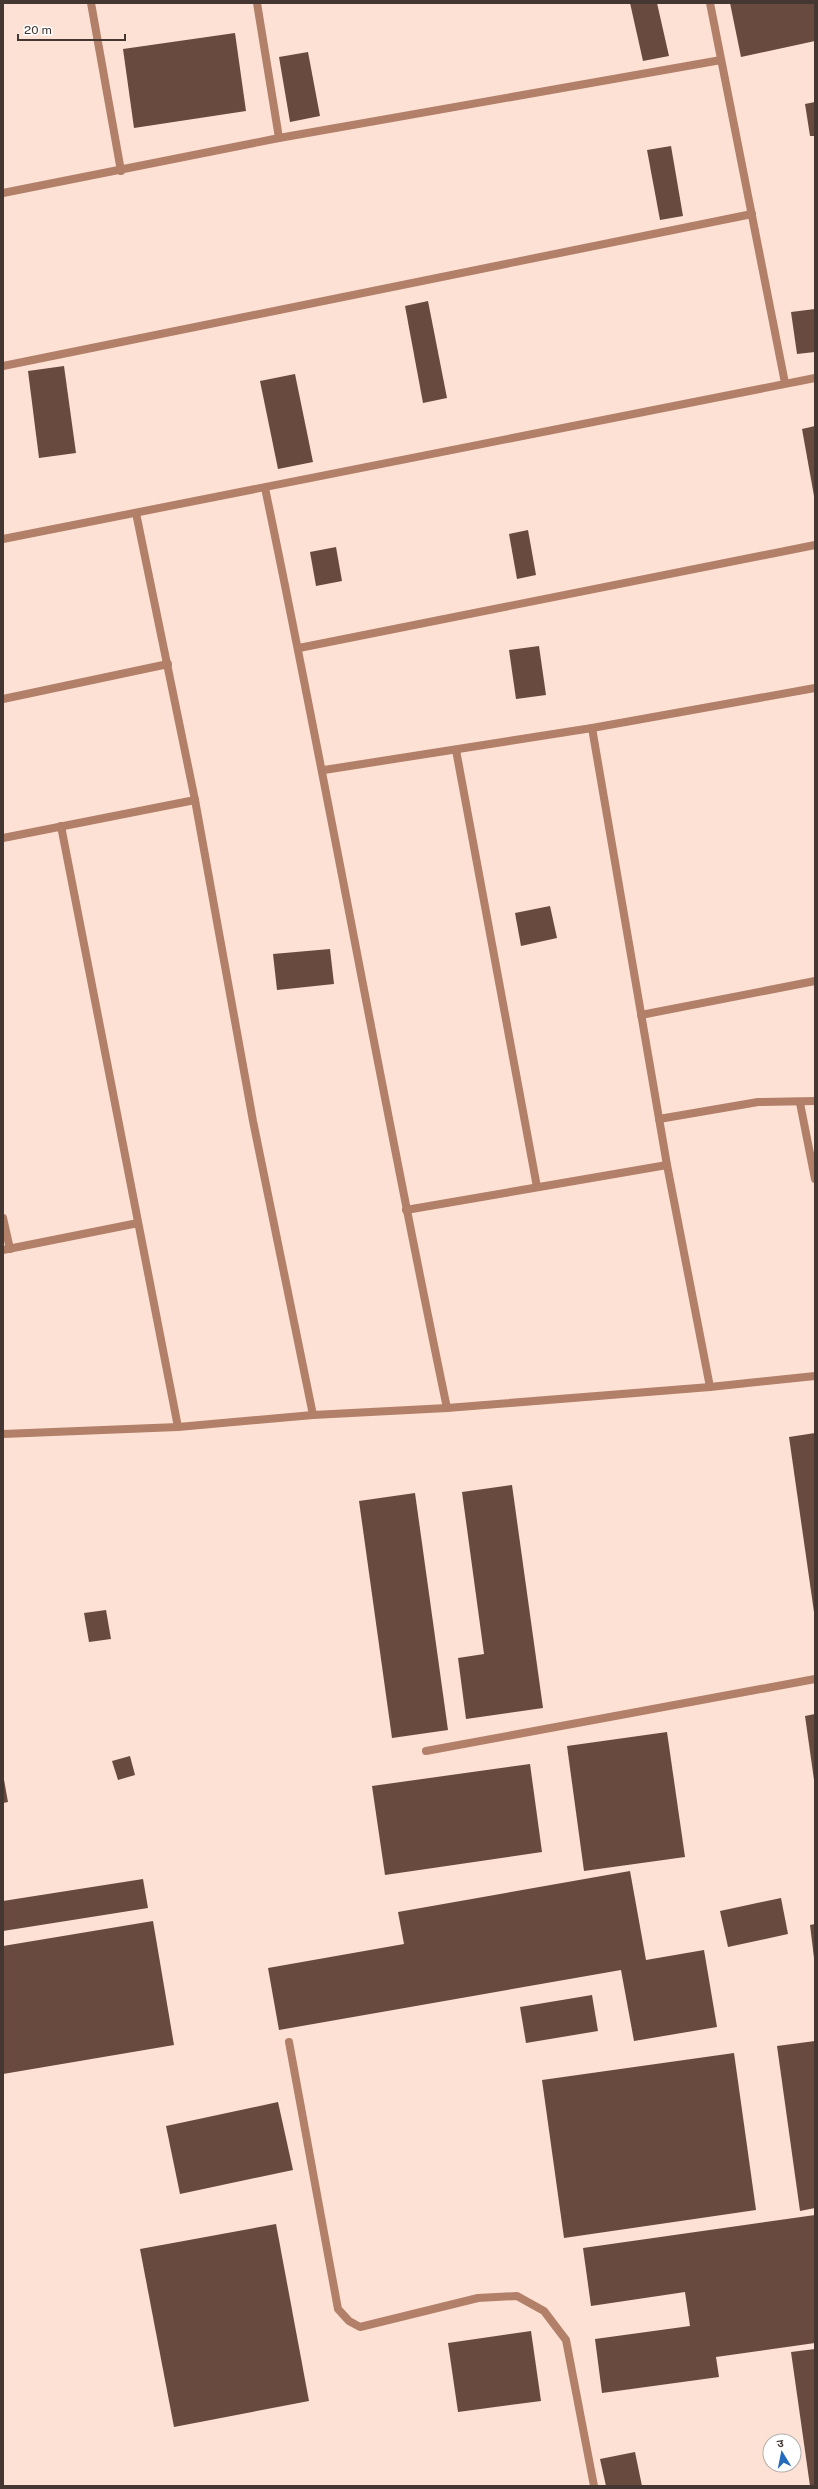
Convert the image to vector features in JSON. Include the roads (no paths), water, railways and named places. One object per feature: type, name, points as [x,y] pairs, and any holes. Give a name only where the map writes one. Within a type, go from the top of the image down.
[{"type":"street","points":[[91,3],[121,171]]},
{"type":"street","points":[[257,3],[279,138]]},
{"type":"street","points":[[710,3],[785,383]]},
{"type":"street","points":[[3,193],[121,171],[279,138],[721,60]]},
{"type":"street","points":[[3,366],[752,214]]},
{"type":"street","points":[[3,539],[815,378]]},
{"type":"street","points":[[265,488],[324,770],[406,1210],[447,1408]]},
{"type":"street","points":[[136,513],[195,800],[252,1121],[313,1415]]},
{"type":"street","points":[[299,648],[815,545]]},
{"type":"street","points":[[3,699],[168,664]]},
{"type":"street","points":[[324,770],[592,728],[815,688]]},
{"type":"street","points":[[592,728],[659,1119],[710,1387]]},
{"type":"street","points":[[456,750],[537,1187]]},
{"type":"street","points":[[3,838],[195,800]]},
{"type":"street","points":[[61,826],[178,1427]]},
{"type":"street","points":[[641,1015],[815,981]]},
{"type":"street","points":[[659,1119],[758,1102],[800,1103],[815,1101]]},
{"type":"street","points":[[800,1103],[815,1179]]},
{"type":"street","points":[[406,1210],[668,1165]]},
{"type":"street","points":[[3,1218],[6,1249],[138,1222]]},
{"type":"street","points":[[3,1434],[178,1427],[313,1415],[447,1408],[710,1387],[815,1376]]},
{"type":"street","points":[[426,1751],[815,1679]]},
{"type":"street","points":[[289,2042],[338,2309],[349,2321],[360,2327],[478,2298],[517,2296],[544,2310],[566,2340],[594,2486]]}]
